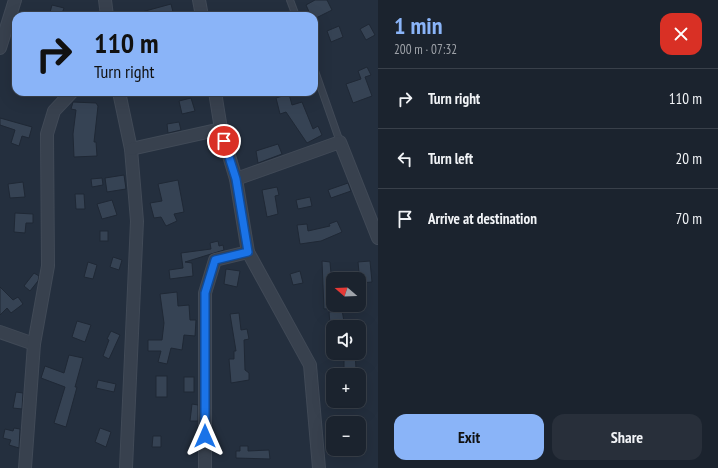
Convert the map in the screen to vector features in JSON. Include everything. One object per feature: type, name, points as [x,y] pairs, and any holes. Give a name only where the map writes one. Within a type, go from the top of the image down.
[{"type":"street","points":[[0,48],[15,0]]},
{"type":"street","points":[[105,0],[106,12]]},
{"type":"street","points":[[199,0],[201,12]]},
{"type":"street","points":[[25,468],[34,344],[48,266],[47,134],[54,111],[68,96]]},
{"type":"street","points":[[120,96],[131,149],[137,221],[126,468]]},
{"type":"street","points":[[215,96],[221,129],[236,179],[248,252],[310,365],[320,468]]},
{"type":"street","points":[[131,149],[221,129]]},
{"type":"street","points":[[236,179],[340,142],[378,238]]},
{"type":"street","points":[[205,468],[205,293],[215,260],[248,252]]},
{"type":"street","points":[[0,332],[34,344]]},
{"type":"lane","points":[[290,0],[294,12]]},
{"type":"lane","points":[[318,79],[340,142]]},
{"type":"building","points":[[315,0],[327,0],[332,10],[318,17],[318,12],[309,12],[306,5]]},
{"type":"building","points":[[171,4],[173,12],[142,12]]},
{"type":"building","points":[[52,5],[64,8],[62,12],[50,12]]},
{"type":"building","points":[[369,24],[375,35],[366,40],[360,29]]},
{"type":"building","points":[[339,26],[343,37],[331,42],[327,31]]},
{"type":"building","points":[[367,67],[371,75],[365,77],[372,96],[353,103],[346,84],[361,79],[358,71]]},
{"type":"building","points":[[290,96],[292,105],[302,102],[313,129],[318,126],[322,135],[307,143],[286,112],[280,114],[276,98]]},
{"type":"building","points":[[191,98],[195,111],[182,114],[179,101]]},
{"type":"building","points":[[73,102],[96,103],[98,106],[94,142],[96,142],[97,156],[74,157],[73,134],[76,110],[71,109]]},
{"type":"building","points":[[0,118],[32,127],[29,138],[22,136],[19,146],[11,143],[15,130],[0,125]]},
{"type":"building","points":[[179,122],[181,130],[168,133],[167,124]]},
{"type":"building","points":[[278,144],[282,154],[258,163],[256,151]]},
{"type":"building","points":[[124,175],[126,189],[107,192],[105,178]]},
{"type":"building","points":[[102,178],[103,185],[92,187],[91,179]]},
{"type":"building","points":[[178,180],[184,212],[174,214],[177,221],[166,226],[161,217],[154,218],[150,203],[162,201],[158,184]]},
{"type":"building","points":[[23,182],[25,197],[10,198],[8,184]]},
{"type":"building","points":[[348,183],[351,191],[331,198],[328,190]]},
{"type":"building","points":[[277,187],[279,195],[275,196],[278,214],[267,217],[262,190]]},
{"type":"building","points":[[75,194],[84,194],[85,209],[76,209]]},
{"type":"building","points":[[310,197],[312,206],[298,209],[296,200]]},
{"type":"building","points":[[112,200],[117,215],[102,219],[97,204]]},
{"type":"building","points":[[15,213],[33,214],[33,223],[26,223],[25,233],[14,232]]},
{"type":"building","points":[[337,221],[342,232],[321,241],[300,244],[297,225],[307,224],[308,231],[330,226],[329,224]]},
{"type":"building","points":[[100,231],[108,231],[108,241],[100,241]]},
{"type":"building","points":[[218,241],[219,246],[223,245],[224,250],[185,262],[192,263],[193,276],[170,279],[169,270],[183,268],[181,253],[211,249],[210,243]]},
{"type":"building","points":[[113,257],[122,260],[119,270],[110,267]]},
{"type":"building","points":[[322,261],[330,262],[331,272],[326,272],[326,309],[324,309]]},
{"type":"building","points":[[370,261],[372,282],[366,282],[366,272],[359,272],[358,262]]},
{"type":"building","points":[[88,262],[97,265],[93,279],[84,277]]},
{"type":"building","points":[[226,269],[240,271],[237,287],[224,284]]},
{"type":"building","points":[[300,271],[303,283],[293,285],[290,274]]},
{"type":"building","points":[[34,273],[39,276],[38,281],[30,291],[24,286]]},
{"type":"building","points":[[0,287],[13,300],[18,297],[23,304],[11,313],[7,308],[0,315]]},
{"type":"building","points":[[177,292],[178,306],[189,305],[190,320],[196,320],[195,336],[184,335],[182,350],[171,348],[167,364],[158,362],[161,351],[148,351],[148,340],[162,340],[164,323],[160,294]]},
{"type":"building","points":[[329,312],[342,312],[344,320],[330,320]]},
{"type":"building","points":[[239,313],[241,330],[247,329],[249,339],[244,340],[245,370],[249,373],[249,380],[231,383],[229,359],[234,359],[234,351],[236,351],[230,314]]},
{"type":"building","points":[[77,321],[91,325],[85,342],[72,337]]},
{"type":"building","points":[[111,331],[120,335],[109,359],[103,356],[109,340],[107,339]]},
{"type":"building","points":[[69,355],[83,358],[66,427],[54,423],[65,387],[41,378],[45,366],[64,373]]},
{"type":"building","points":[[344,360],[355,360],[356,368],[344,368]]},
{"type":"building","points":[[156,376],[167,376],[167,397],[156,397]]},
{"type":"building","points":[[184,377],[194,377],[194,392],[184,392]]},
{"type":"building","points":[[98,380],[116,384],[114,392],[96,388]]},
{"type":"building","points":[[16,392],[23,393],[22,409],[13,408]]},
{"type":"building","points":[[192,404],[198,405],[198,421],[190,421]]},
{"type":"building","points":[[14,428],[20,429],[19,448],[9,445],[11,440],[3,438],[5,429],[13,431]]},
{"type":"building","points":[[100,428],[111,432],[106,447],[95,442]]},
{"type":"building","points":[[153,436],[161,436],[161,447],[152,447]]},
{"type":"building","points":[[240,446],[248,446],[248,451],[269,450],[270,459],[236,458],[236,451],[240,451]]},
{"type":"route","points":[[205,436],[205,293],[210,272],[215,260],[248,252],[236,179],[224,141]]}]
